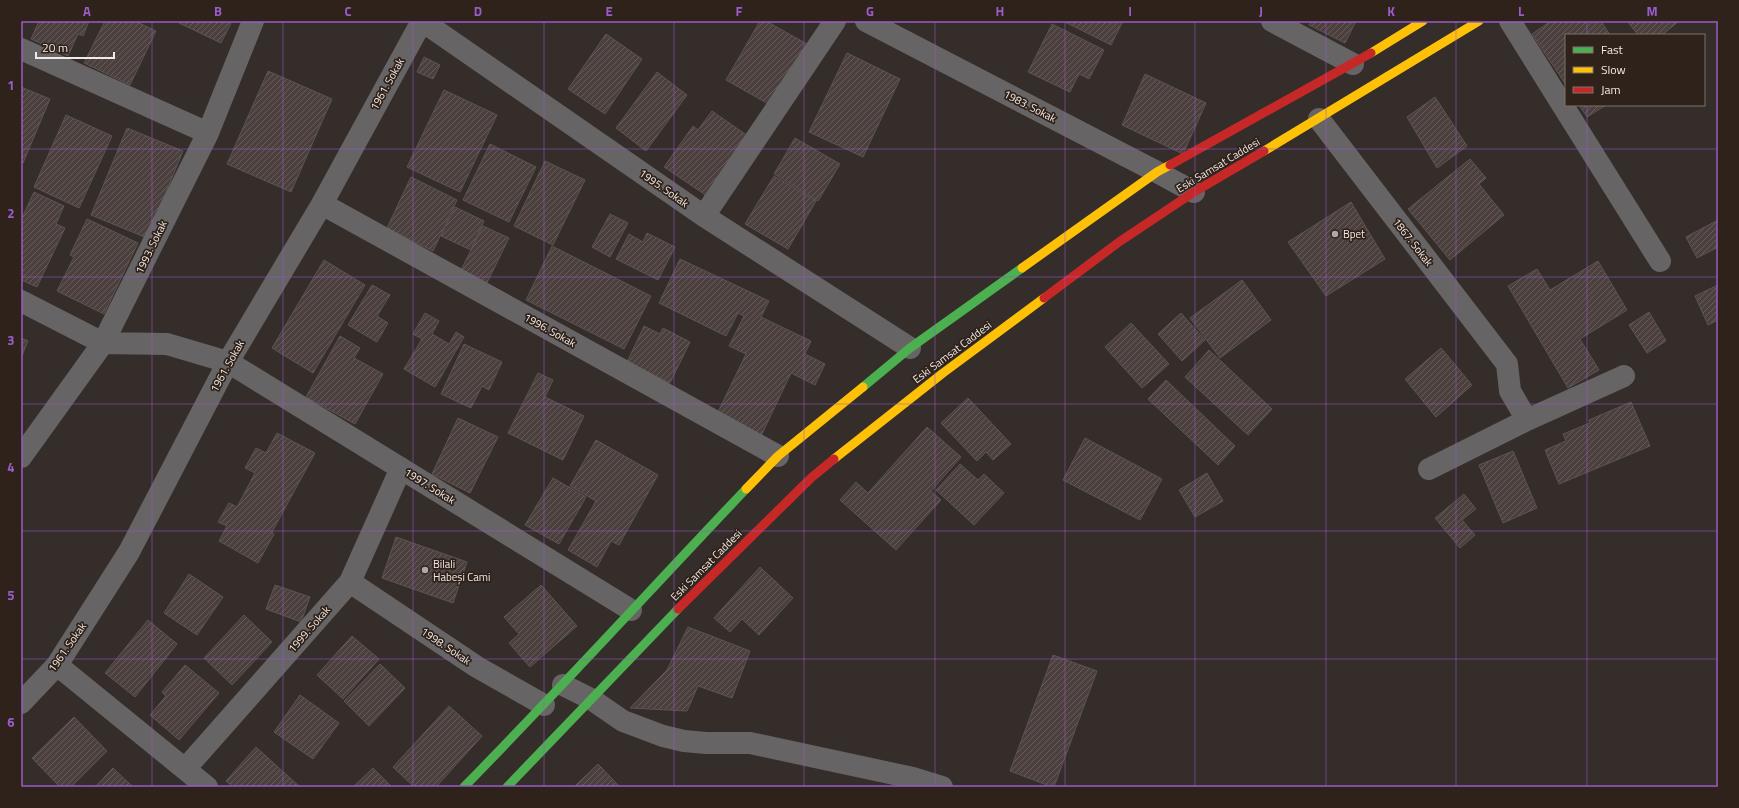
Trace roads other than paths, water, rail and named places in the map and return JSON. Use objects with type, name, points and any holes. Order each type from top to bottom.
[{"type":"street","name":"1993. Sokak","points":[[21,457],[103,343],[208,133],[254,21]]},
{"type":"street","name":"1961. Sokak","points":[[21,703],[57,665],[129,552],[228,362],[322,204],[422,21]]},
{"type":"street","name":"1995. Sokak","points":[[422,21],[704,216],[910,348]]},
{"type":"street","points":[[704,216],[835,21]]},
{"type":"street","name":"1983. Sokak","points":[[866,21],[1194,192]]},
{"type":"street","points":[[1272,21],[1353,64]]},
{"type":"street","name":"Eski Samsat Caddesi","points":[[464,787],[563,685],[631,610],[778,456],[910,348],[1157,172],[1353,64],[1423,21]]},
{"type":"street","name":"Eski Samsat Caddesi","points":[[507,787],[652,635],[812,478],[950,368],[1119,242],[1194,192],[1318,119],[1479,21]]},
{"type":"street","points":[[1510,21],[1660,261]]},
{"type":"street","points":[[21,50],[208,133]]},
{"type":"street","name":"1867. Sokak","points":[[1318,119],[1507,364],[1510,390],[1527,420]]},
{"type":"street","name":"1996. Sokak","points":[[322,204],[778,456]]},
{"type":"street","points":[[21,301],[103,343]]},
{"type":"street","name":"1997. Sokak","points":[[103,343],[167,344],[228,362],[631,610]]},
{"type":"street","points":[[1429,469],[1527,420],[1624,376]]},
{"type":"street","name":"1999. Sokak","points":[[185,769],[350,582],[401,468]]},
{"type":"street","name":"1998. Sokak","points":[[350,582],[477,667],[544,705]]},
{"type":"street","points":[[57,665],[207,787]]},
{"type":"street","points":[[563,685],[591,699],[623,721],[663,736],[684,741],[706,743],[750,743],[911,783],[942,787]]},
{"type":"place","name":"Bpet","points":[[1335,234]]},
{"type":"place","name":"Bilali Habeşi Cami","points":[[425,570]]}]
